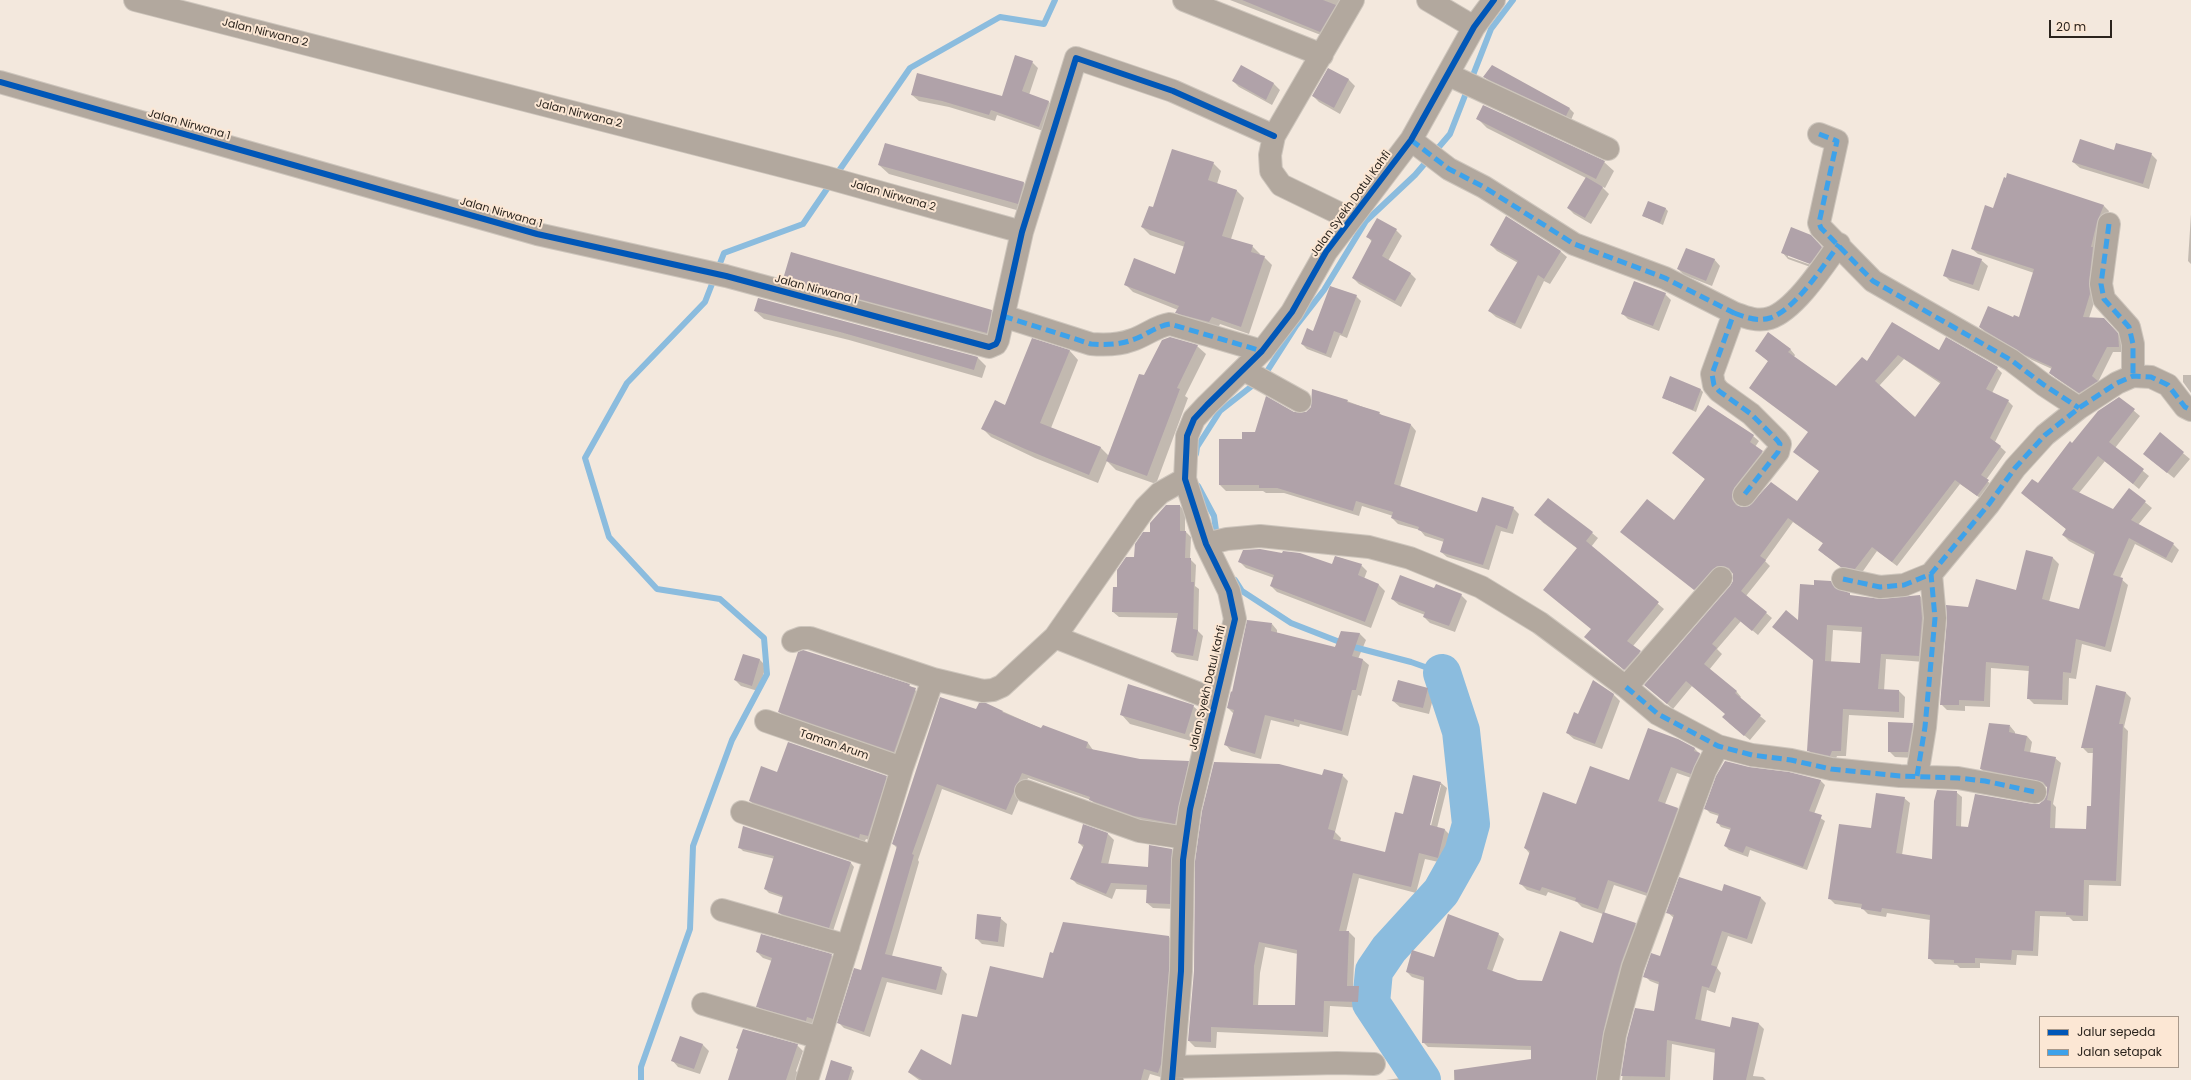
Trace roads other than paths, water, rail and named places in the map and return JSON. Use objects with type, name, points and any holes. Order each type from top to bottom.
[{"type":"street","name":"Jalan Nirwana 2","points":[[135,0],[833,180],[1022,232]]},
{"type":"street","points":[[1184,0],[1322,55]]},
{"type":"street","points":[[1351,219],[1281,185],[1271,171],[1270,155],[1274,136],[1353,0]]},
{"type":"street","points":[[1428,0],[1474,27]]},
{"type":"street","name":"Jalan Syekh Datul Kahfi","points":[[1172,1074],[1180,979],[1183,860],[1190,809],[1235,619],[1233,604],[1215,542],[1185,479],[1187,436],[1194,420],[1207,404],[1256,377],[1262,351],[1292,312],[1326,252],[1351,219],[1425,150],[1474,27],[1494,0]]},
{"type":"street","points":[[1262,351],[1170,324],[1163,325],[1131,341],[1106,345],[1090,344],[1003,316],[1022,232],[1076,58],[1173,91],[1274,136]]},
{"type":"street","points":[[1453,77],[1608,149]]},
{"type":"street","name":"Jalan Nirwana 1","points":[[0,82],[537,234],[717,274],[989,346],[996,344],[998,340],[1003,316]]},
{"type":"street","points":[[1819,134],[1837,141],[1819,223],[1873,281],[2011,360],[2044,385],[2079,408]]},
{"type":"street","points":[[1425,150],[1449,169],[1484,187],[1574,244],[1665,278],[1734,313],[1754,319],[1770,318],[1788,306],[1814,280],[1839,244]]},
{"type":"street","points":[[2110,224],[2101,284],[2104,299],[2129,327],[2133,344],[2133,376]]},
{"type":"street","points":[[1734,313],[1712,374],[1712,380],[1719,391],[1751,414],[1780,444],[1778,452],[1744,495]]},
{"type":"street","points":[[1843,579],[1880,587],[1904,586],[1931,574],[1989,504],[2015,468],[2045,435],[2079,408],[2117,383],[2133,376],[2151,377],[2168,385],[2185,407],[2191,410]]},
{"type":"street","points":[[1256,377],[1300,401]]},
{"type":"street","points":[[793,641],[801,638],[810,638],[932,679],[983,691],[993,690],[1002,686],[1055,637],[1145,508],[1160,493],[1185,479]]},
{"type":"street","points":[[1215,542],[1260,536],[1369,547],[1410,558],[1480,587],[1540,623],[1626,687],[1658,714],[1718,746],[1752,755],[1791,760],[1831,769],[1978,780],[2035,792]]},
{"type":"street","points":[[1917,776],[1925,726],[1936,618],[1931,574]]},
{"type":"street","points":[[1626,687],[1721,578]]},
{"type":"street","points":[[1055,637],[1215,700]]},
{"type":"street","points":[[807,1080],[902,768],[932,679]]},
{"type":"street","name":"Taman Arum","points":[[766,721],[902,768]]},
{"type":"street","points":[[1608,1080],[1615,1035],[1633,966],[1704,771],[1718,746]]},
{"type":"street","points":[[1026,791],[1139,831],[1186,838]]},
{"type":"street","points":[[742,812],[875,857]]},
{"type":"street","points":[[722,910],[848,946]]},
{"type":"street","points":[[703,1004],[820,1038]]},
{"type":"street","points":[[1172,1074],[1337,1063],[1374,1064]]},
{"type":"waterway","points":[[836,175],[910,68],[1000,17],[1044,24],[1055,0]]},
{"type":"waterway","points":[[1264,376],[1296,326],[1324,290],[1366,221],[1415,175],[1450,134],[1491,29],[1513,0]]},
{"type":"waterway","points":[[641,1080],[641,1067],[690,929],[693,846],[732,740],[767,674],[764,638],[720,599],[657,589],[609,537],[585,458],[627,383],[705,302],[724,253],[803,224],[831,183]]},
{"type":"waterway","points":[[1196,454],[1197,447],[1220,411],[1257,382]]},
{"type":"waterway","points":[[1198,486],[1214,516],[1217,537]]},
{"type":"waterway","points":[[1235,580],[1242,591],[1291,623],[1350,646],[1411,662],[1442,673]]},
{"type":"waterway","points":[[1422,1080],[1371,1003],[1374,971],[1389,949],[1441,892],[1463,853],[1471,824],[1461,731],[1442,673]]}]
